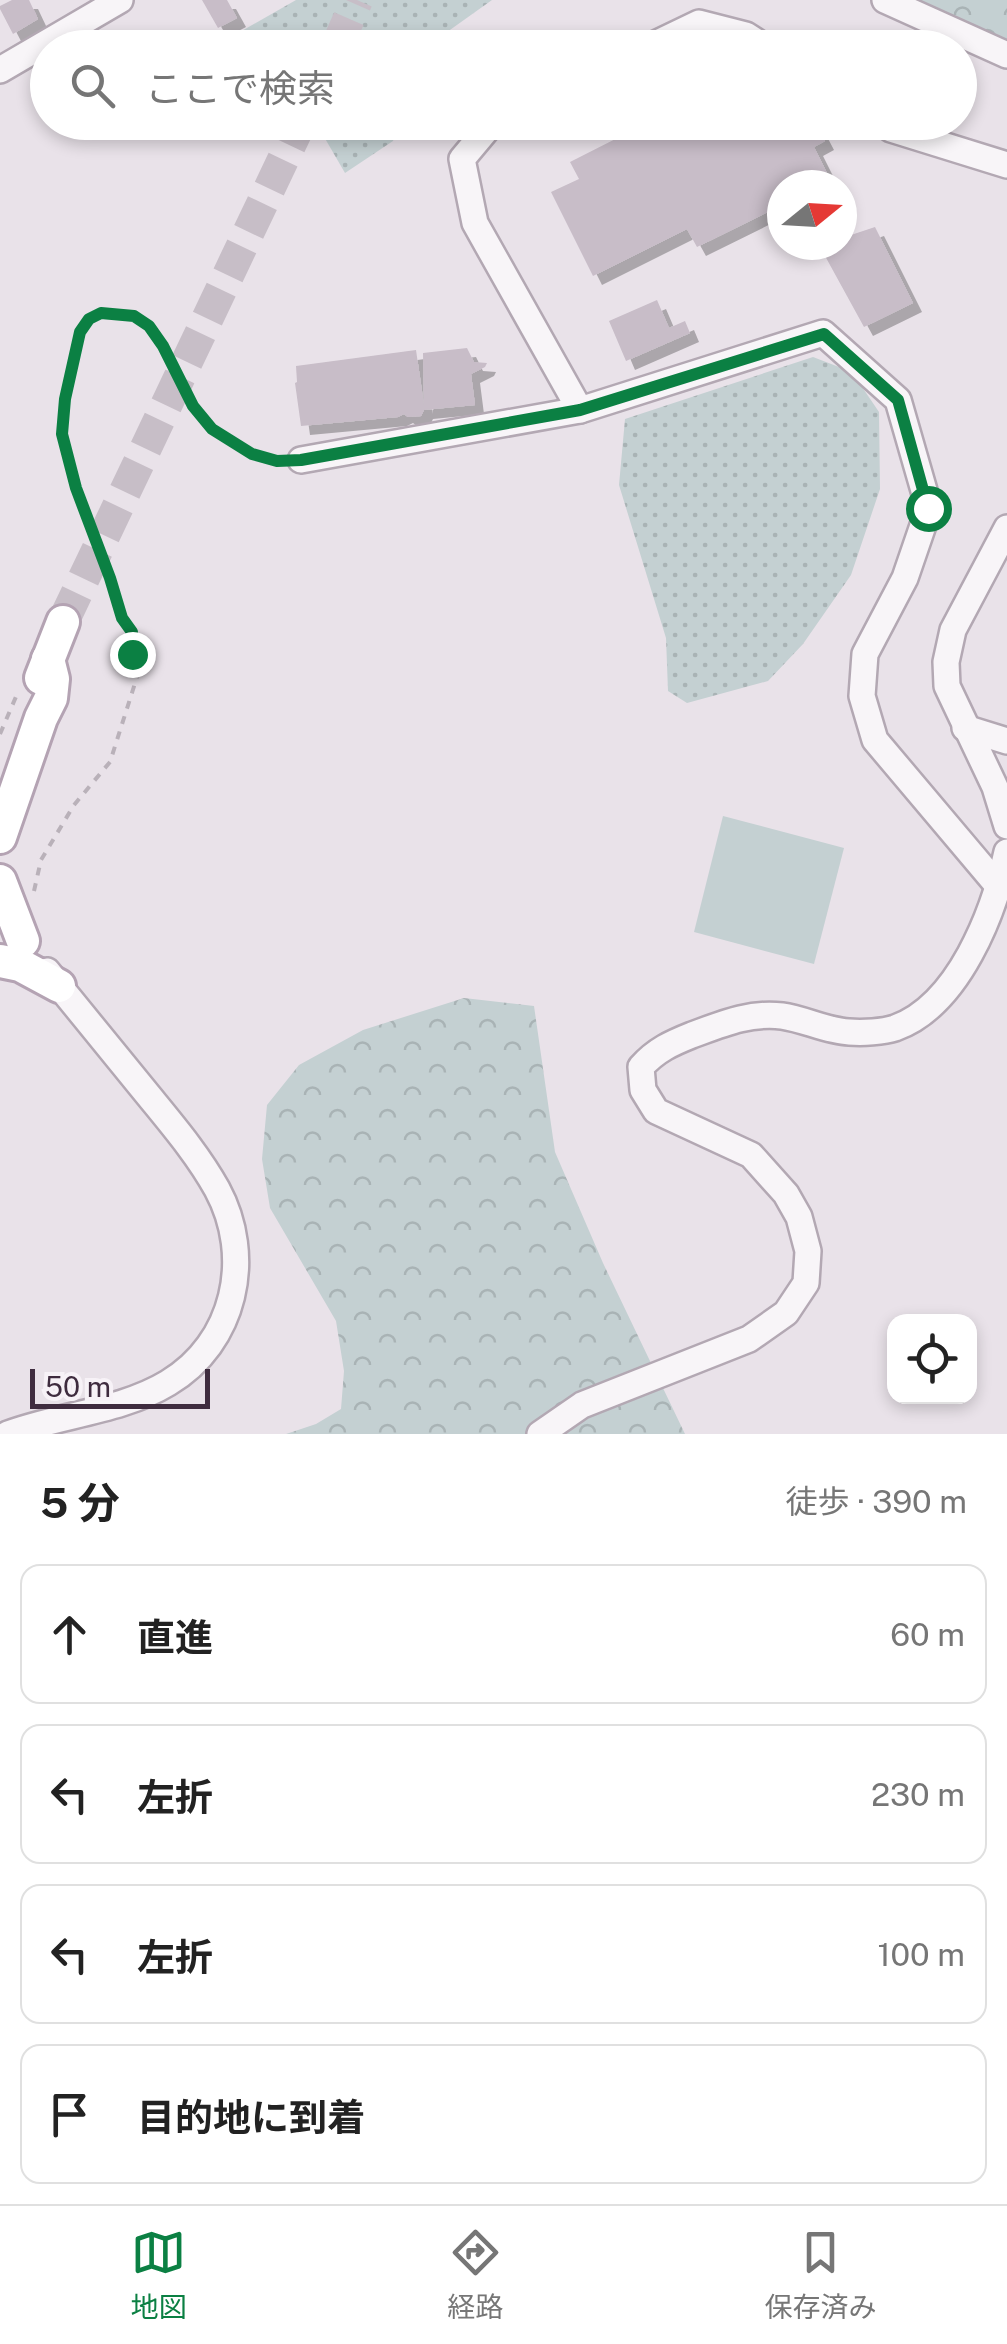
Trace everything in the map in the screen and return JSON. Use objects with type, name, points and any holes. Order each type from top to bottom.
[{"type":"main road","points":[[0,798],[63,622]]},
{"type":"main road","points":[[0,836],[50,698],[53,679],[48,659]]},
{"type":"main road","points":[[0,881],[11,951],[20,965],[59,986]]},
{"type":"street","points":[[69,30],[120,0]]},
{"type":"street","points":[[884,0],[951,30]]},
{"type":"street","points":[[686,30],[699,24],[725,30]]},
{"type":"street","points":[[977,42],[1007,55]]},
{"type":"street","points":[[0,70],[30,52]]},
{"type":"street","points":[[478,140],[462,159],[475,222],[580,410]]},
{"type":"street","points":[[926,140],[1007,165]]},
{"type":"street","points":[[301,460],[580,410],[824,334],[898,400],[928,508],[906,578],[864,654],[862,696],[874,740],[1000,887]]},
{"type":"street","points":[[1007,528],[954,630],[946,662],[947,686],[994,787],[1007,826]]},
{"type":"street","points":[[965,728],[1007,741]]},
{"type":"street","points":[[540,1434],[582,1405],[749,1340],[786,1314],[806,1283],[808,1251],[799,1217],[786,1194],[752,1156],[656,1112],[643,1090],[641,1067],[670,1044],[724,1022],[751,1016],[782,1016],[847,1032],[893,1029],[910,1020],[943,995],[982,934],[1000,887],[1007,852]]},
{"type":"street","points":[[0,913],[11,951]]},
{"type":"street","points":[[8,1434],[136,1399],[191,1368],[218,1336],[231,1306],[238,1266],[232,1228],[209,1177],[59,986]]},
{"type":"path","points":[[41,860],[74,805],[110,762],[136,677],[132,632],[122,618],[76,488],[62,434],[65,399],[80,332],[89,319],[101,313],[134,316],[149,326],[163,346],[193,406],[212,429],[252,454],[277,461],[301,460]]},
{"type":"green space","points":[[296,0],[492,0],[450,30],[244,30]]},
{"type":"green space","points":[[899,0],[1007,0],[1007,50],[977,36],[977,30],[964,30]]},
{"type":"green space","points":[[326,140],[393,140],[393,141],[345,173]]},
{"type":"green space","points":[[813,357],[839,367],[860,384],[879,412],[880,489],[851,575],[803,644],[768,681],[687,703],[668,691],[666,638],[619,485],[625,419]]},
{"type":"green space","points":[[723,816],[844,848],[814,964],[694,932]]},
{"type":"green space","points":[[464,998],[534,1006],[555,1152],[685,1434],[286,1434],[316,1424],[341,1409],[344,1371],[336,1321],[270,1208],[262,1159],[267,1105],[299,1065],[363,1030]]},
{"type":"building","points":[[12,0],[29,0],[38,19],[13,34],[0,9]]},
{"type":"building","points":[[202,0],[227,0],[237,18],[218,28]]},
{"type":"building","points":[[613,140],[825,141],[814,147],[826,170],[767,170],[767,212],[697,247],[687,229],[593,276],[551,192],[579,179],[570,162]]},
{"type":"building","points":[[875,227],[913,303],[864,327],[827,260],[857,260],[857,233]]},
{"type":"building","points":[[657,300],[669,328],[685,321],[690,333],[626,361],[609,321]]},
{"type":"building","points":[[467,348],[474,362],[487,363],[471,374],[475,405],[424,410],[421,416],[404,414],[301,426],[296,366],[416,350],[424,405],[423,353]]},
{"type":"tunnel","points":[[344,30],[357,0]]},
{"type":"tunnel","points":[[63,622],[292,140]]},
{"type":"route","points":[[132,654],[132,632],[122,618],[76,488],[62,434],[62,415],[80,332],[89,319],[101,313],[134,316],[149,326],[193,406],[212,429],[252,454],[277,461],[580,410],[824,334],[898,400],[928,508]]}]
